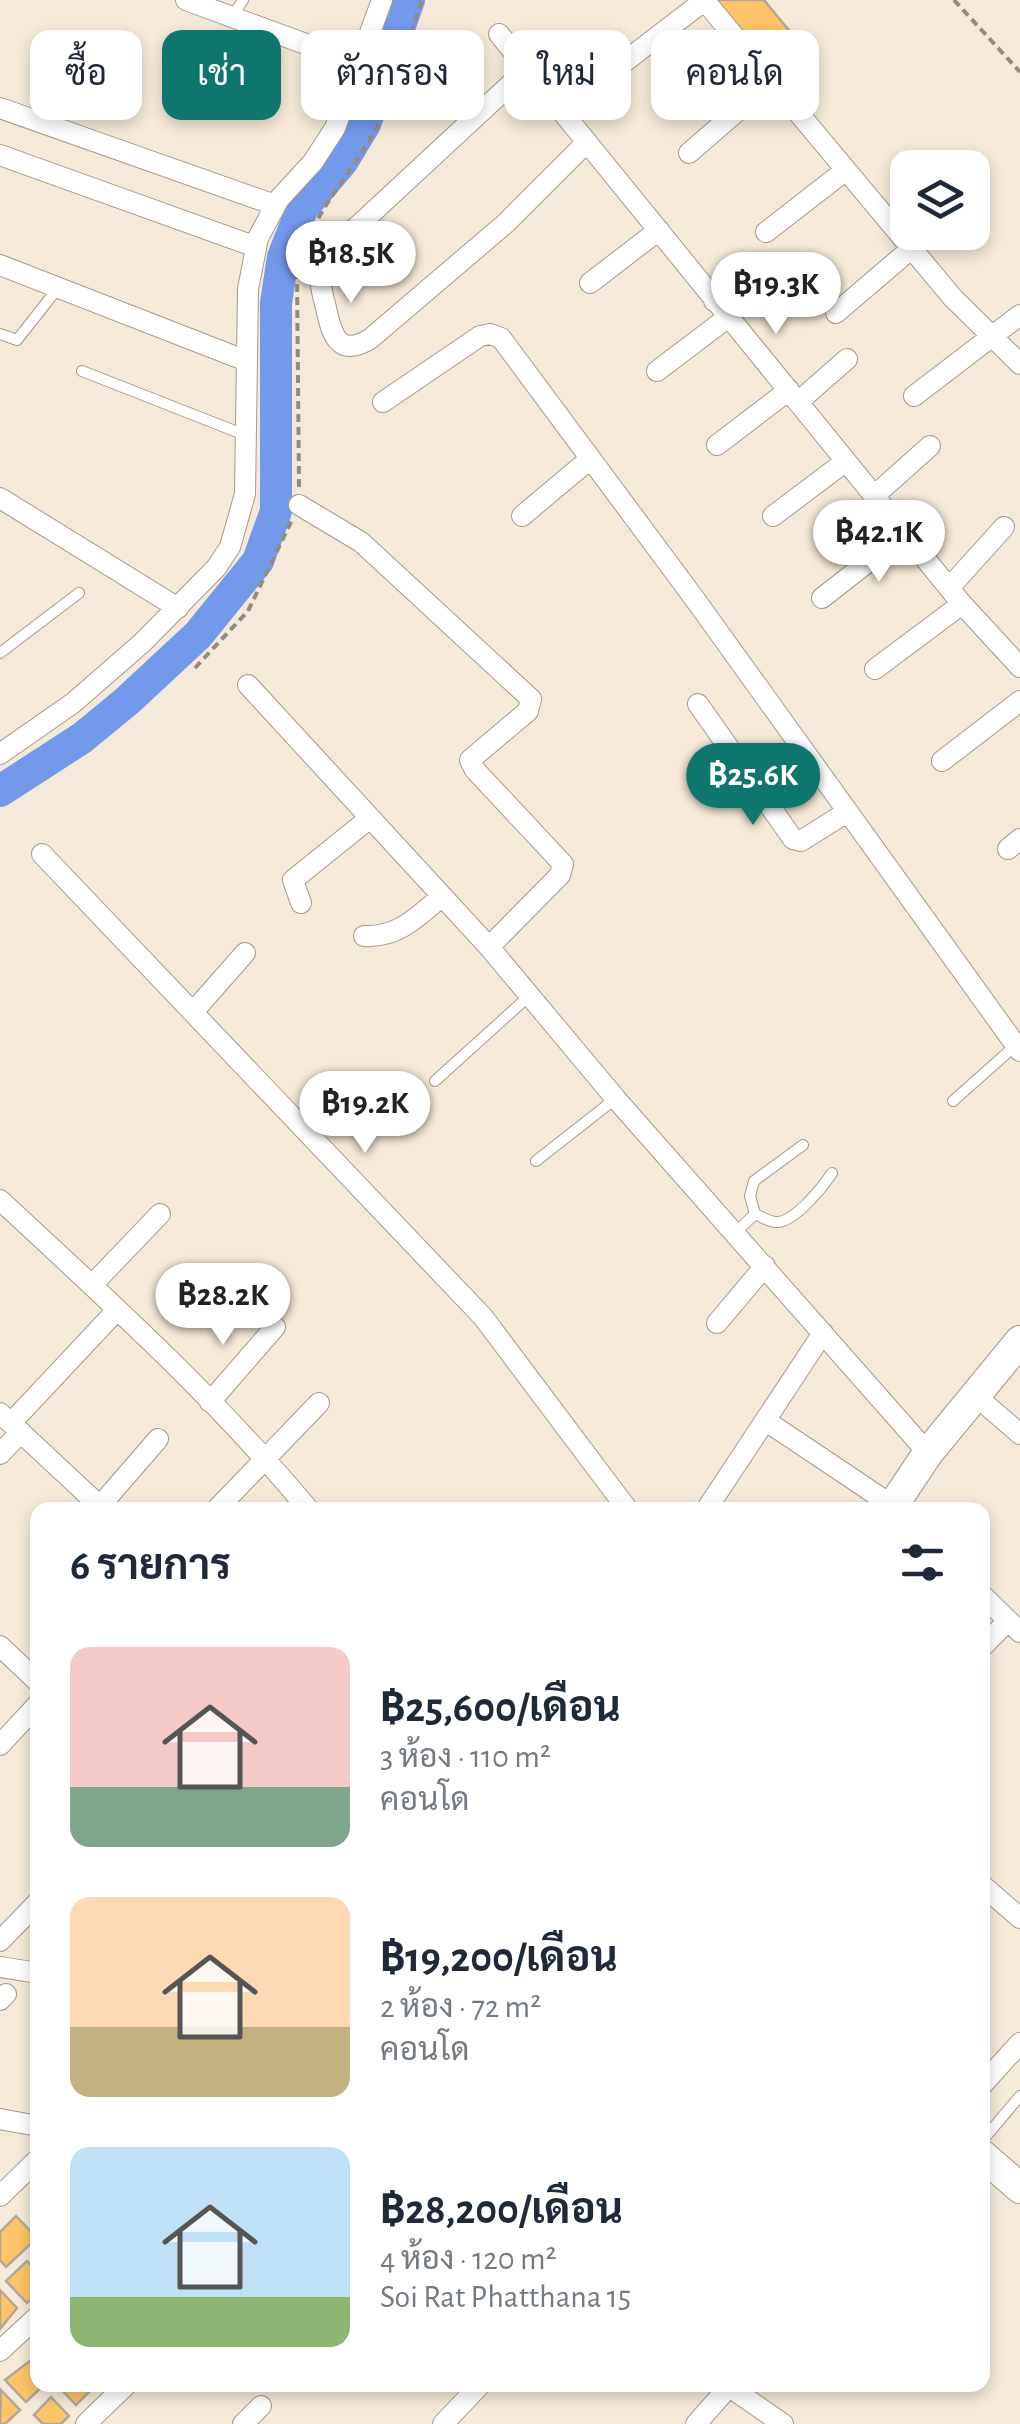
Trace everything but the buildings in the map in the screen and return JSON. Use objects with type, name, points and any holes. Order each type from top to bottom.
[{"type":"street","points":[[186,0],[238,8],[301,37]]},
{"type":"street","points":[[372,30],[382,0]]},
{"type":"street","points":[[631,57],[704,0],[729,30]]},
{"type":"street","points":[[499,34],[504,40]]},
{"type":"street","points":[[504,90],[334,248],[322,265],[320,281],[332,336],[344,346],[358,346],[370,339],[506,223],[587,142]]},
{"type":"street","points":[[0,108],[275,205]]},
{"type":"street","points":[[0,754],[73,703],[178,608],[230,547],[245,494],[244,360],[248,289],[256,246],[275,205],[313,162],[338,120]]},
{"type":"street","points":[[569,120],[955,596],[1020,668]]},
{"type":"street","points":[[689,153],[727,120]]},
{"type":"street","points":[[804,120],[890,223]]},
{"type":"street","points":[[0,155],[256,246]]},
{"type":"street","points":[[766,232],[846,170]]},
{"type":"street","points":[[590,283],[659,230]]},
{"type":"street","points":[[836,313],[911,250]]},
{"type":"street","points":[[913,250],[952,298],[1020,364]]},
{"type":"street","points":[[0,265],[244,360]]},
{"type":"street","points":[[657,372],[721,310],[750,271]]},
{"type":"street","points":[[914,396],[1020,315]]},
{"type":"street","points":[[383,402],[480,336],[500,338],[1018,1048]]},
{"type":"street","points":[[717,445],[847,359]]},
{"type":"street","points":[[874,496],[930,446]]},
{"type":"street","points":[[522,516],[590,459]]},
{"type":"street","points":[[773,516],[846,461]]},
{"type":"street","points":[[0,498],[178,608]]},
{"type":"street","points":[[299,505],[361,542],[531,699],[528,711],[470,760],[563,864],[560,875],[489,947]]},
{"type":"street","points":[[875,669],[955,596],[1004,527]]},
{"type":"street","points":[[822,598],[904,533]]},
{"type":"street","points":[[248,684],[489,947],[616,1099],[928,1453]]},
{"type":"street","points":[[942,761],[1020,701]]},
{"type":"street","points":[[698,704],[793,838],[801,841],[810,837],[847,812]]},
{"type":"street","points":[[301,903],[293,880],[370,818]]},
{"type":"street","points":[[42,854],[483,1317],[622,1502]]},
{"type":"street","points":[[364,936],[396,932],[442,896]]},
{"type":"street","points":[[192,1012],[245,953]]},
{"type":"street","points":[[0,1200],[92,1284],[264,1457],[302,1502]]},
{"type":"street","points":[[92,1284],[160,1214]]},
{"type":"street","points":[[717,1322],[765,1266]]},
{"type":"street","points":[[0,1454],[11,1423],[117,1310]]},
{"type":"street","points":[[210,1402],[275,1327]]},
{"type":"street","points":[[711,1502],[823,1333]]},
{"type":"street","points":[[898,1502],[928,1453],[1020,1341]]},
{"type":"street","points":[[976,1397],[1020,1434]]},
{"type":"street","points":[[223,1502],[319,1403]]},
{"type":"street","points":[[766,1421],[885,1502]]},
{"type":"street","points":[[11,1423],[96,1502]]},
{"type":"street","points":[[107,1502],[158,1439]]},
{"type":"street","points":[[990,1603],[1014,1627],[990,1643]]},
{"type":"street","points":[[0,1646],[30,1674]]},
{"type":"street","points":[[0,1745],[30,1713]]},
{"type":"street","points":[[990,1892],[1020,1918]]},
{"type":"street","points":[[0,1941],[30,1910]]},
{"type":"street","points":[[0,1967],[30,1972]]},
{"type":"street","points":[[990,2076],[1020,2043]]},
{"type":"street","points":[[0,2119],[30,2125]]},
{"type":"street","points":[[990,2161],[1020,2188]]},
{"type":"street","points":[[0,2196],[30,2167]]},
{"type":"street","points":[[0,2351],[30,2323]]},
{"type":"street","points":[[86,2424],[119,2392]]},
{"type":"street","points":[[443,2424],[473,2392]]},
{"type":"street","points":[[696,2424],[724,2392]]},
{"type":"street","points":[[737,2392],[783,2424]]},
{"type":"street","points":[[243,2424],[261,2406]]},
{"type":"lane","points":[[0,334],[17,340],[58,288]]},
{"type":"lane","points":[[82,371],[245,435]]},
{"type":"lane","points":[[0,653],[80,593]]},
{"type":"lane","points":[[434,1082],[530,996]]},
{"type":"lane","points":[[953,1101],[1018,1048]]},
{"type":"lane","points":[[536,1162],[616,1099]]},
{"type":"lane","points":[[755,1214],[750,1196],[754,1180],[803,1144]]},
{"type":"lane","points":[[755,1214],[777,1222],[788,1220],[823,1188],[832,1173]]},
{"type":"lane","points":[[736,1232],[755,1214]]},
{"type":"lane","points":[[990,2132],[1020,2096]]},
{"type":"path","points":[[412,30],[422,0]]},
{"type":"path","points":[[954,0],[1020,72]]},
{"type":"waterway","points":[[0,791],[82,738],[127,701],[198,635],[258,561],[276,511],[276,303],[283,257],[302,209],[342,162],[365,124],[409,0]]}]
